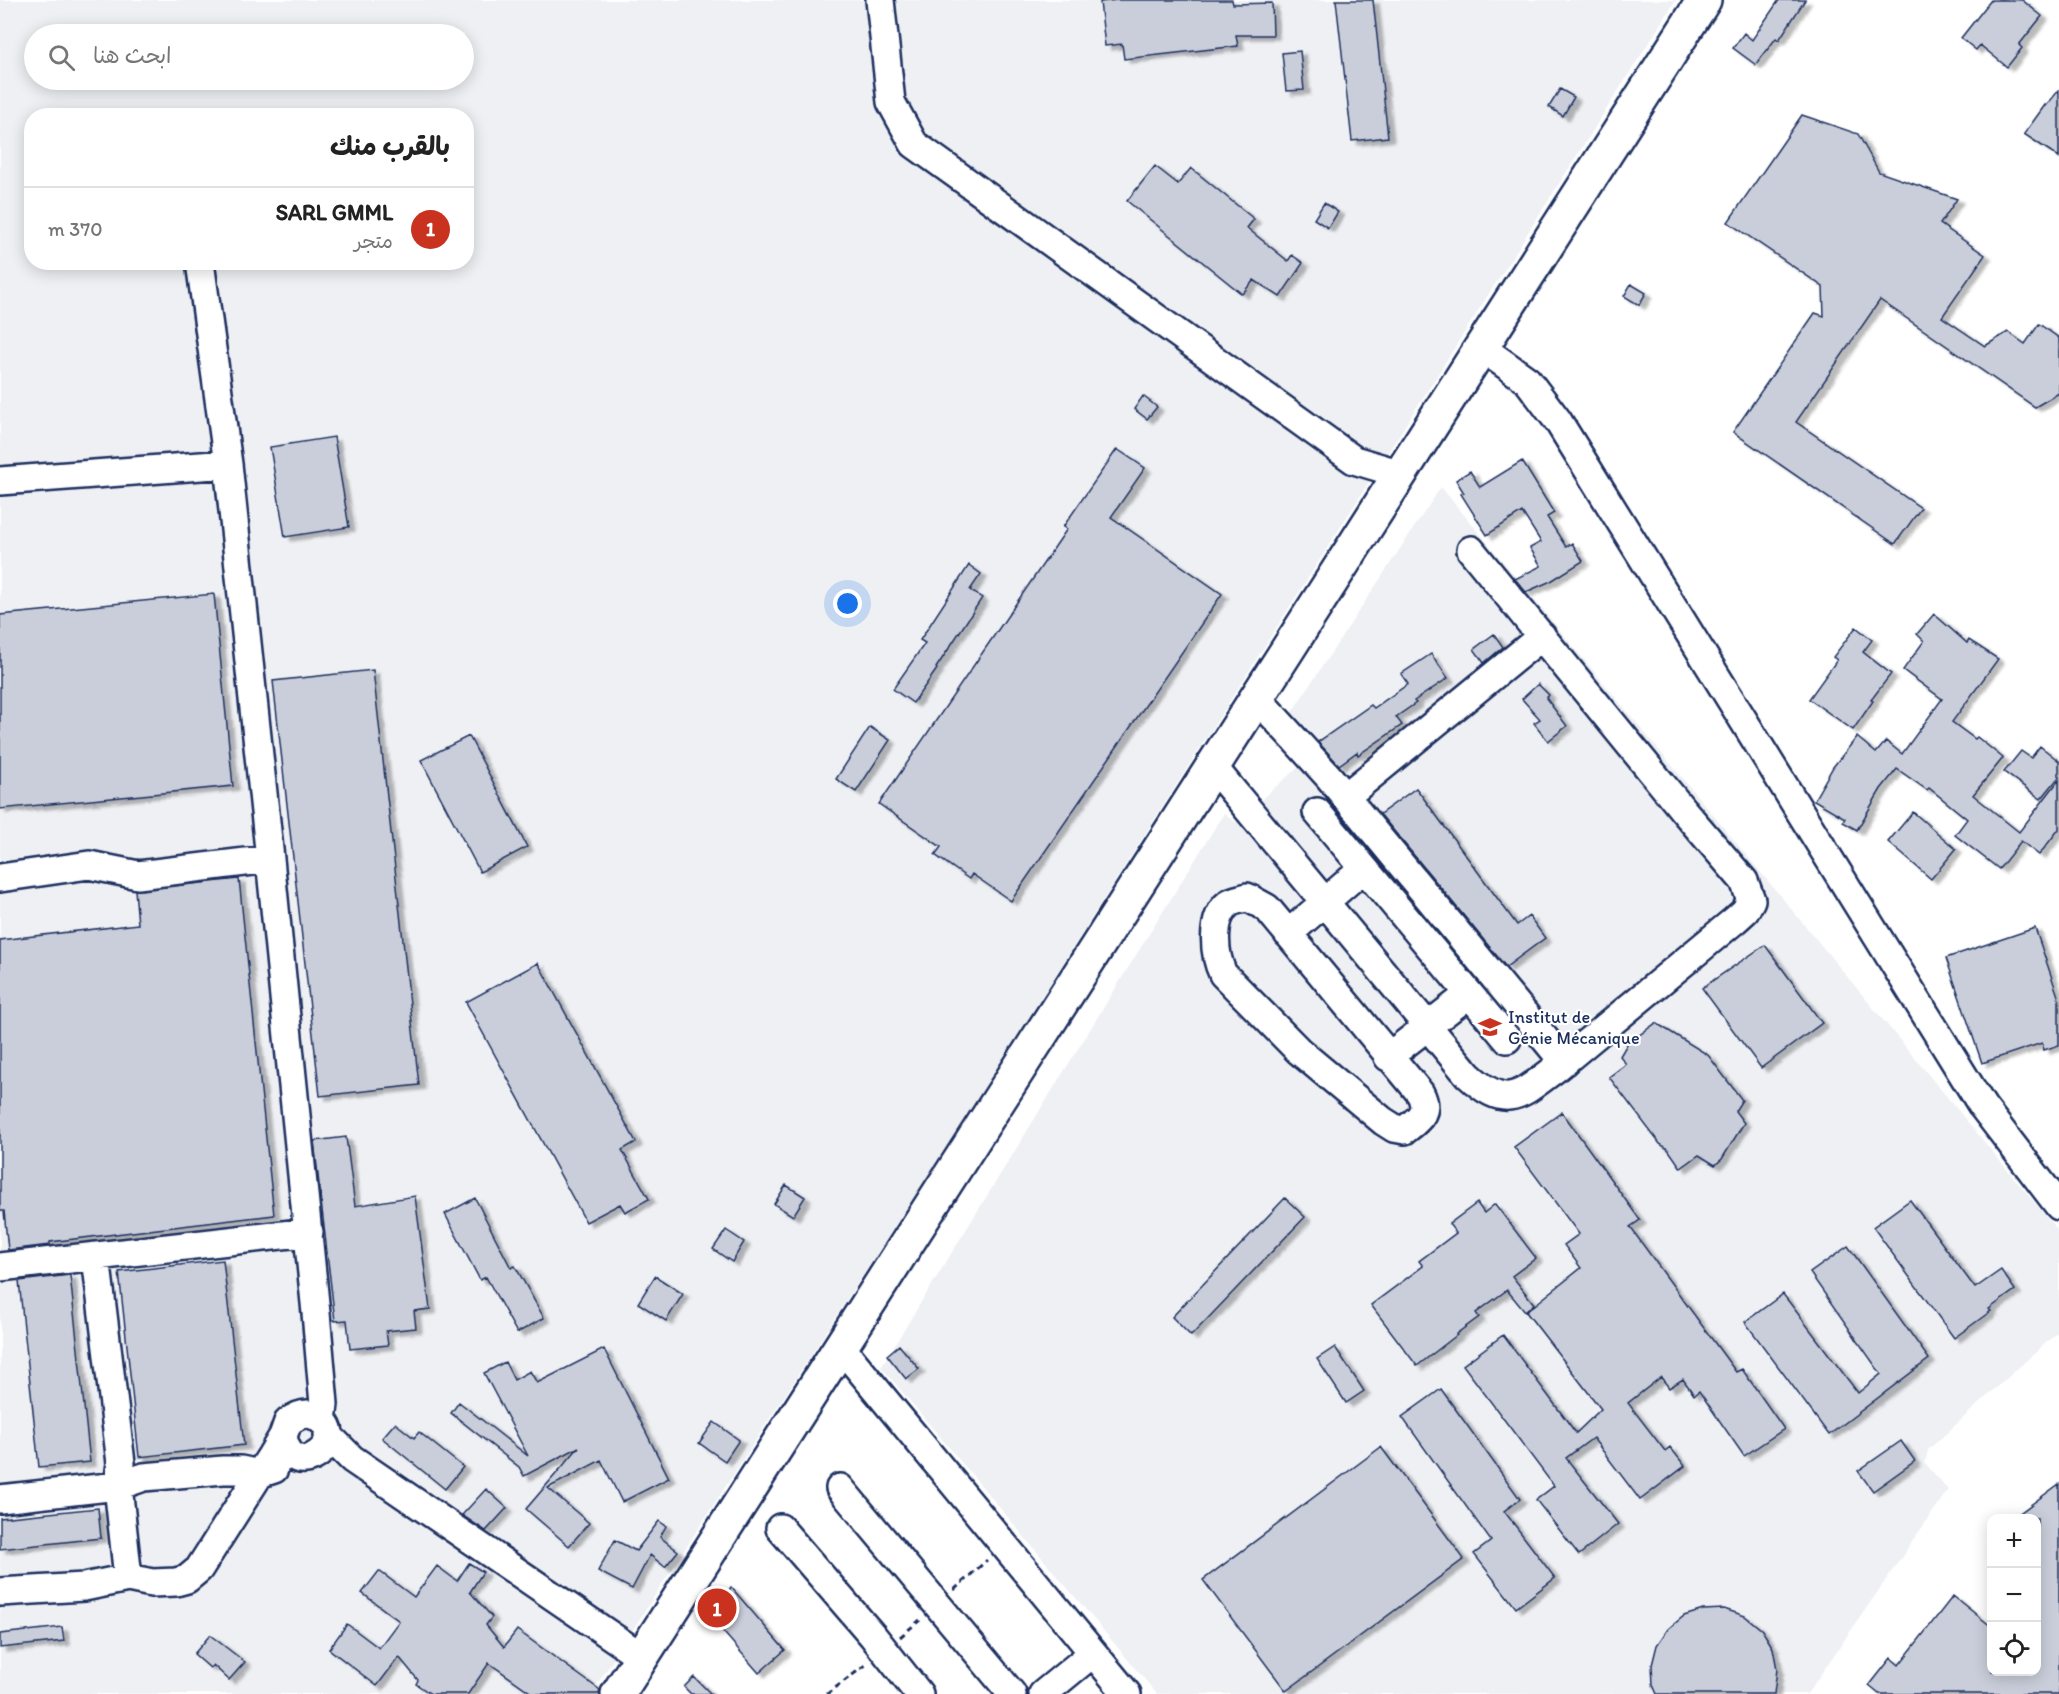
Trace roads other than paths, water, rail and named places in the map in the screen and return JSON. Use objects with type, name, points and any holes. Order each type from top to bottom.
[{"type":"main road","points":[[618,1694],[1704,0]]},
{"type":"street","points":[[879,0],[891,102],[914,144],[1354,460],[1401,474]]},
{"type":"street","points":[[201,270],[228,464],[309,1232],[324,1404],[318,1442]]},
{"type":"street","points":[[1482,348],[1527,380],[1558,421],[1983,1107],[2059,1206]]},
{"type":"street","points":[[0,481],[228,464]]},
{"type":"street","points":[[1213,767],[1468,1075],[1483,1089],[1503,1097],[1514,1096],[1526,1091],[1735,920],[1745,911],[1751,900],[1744,881],[1683,810],[1471,550]]},
{"type":"street","points":[[1345,797],[1542,636]]},
{"type":"street","points":[[1257,698],[1345,797],[1564,1062]]},
{"type":"street","points":[[1317,812],[1507,1040]]},
{"type":"street","points":[[0,879],[89,865],[138,875],[270,860]]},
{"type":"street","points":[[1288,934],[1364,868]]},
{"type":"street","points":[[1247,897],[1267,908],[1388,1057],[1425,1102],[1424,1110],[1418,1120],[1405,1130],[1394,1128],[1383,1121],[1299,1051],[1223,974],[1216,960],[1215,936],[1222,912],[1231,902],[1247,897]]},
{"type":"street","points":[[1388,1057],[1469,994]]},
{"type":"street","points":[[0,1267],[309,1232]]},
{"type":"street","points":[[96,1257],[121,1463],[118,1486],[128,1578]]},
{"type":"street","points":[[0,1592],[84,1587],[128,1578],[152,1583],[176,1582],[187,1579],[199,1569],[289,1427],[308,1389],[316,1313]]},
{"type":"street","points":[[841,1347],[1127,1694]]},
{"type":"street","points":[[289,1427],[309,1414],[318,1442]]},
{"type":"street","points":[[289,1427],[288,1451],[318,1442],[352,1459],[642,1657]]},
{"type":"street","points":[[0,1499],[118,1486],[144,1477],[241,1470],[259,1474],[318,1442]]},
{"type":"street","points":[[840,1488],[1011,1694]]},
{"type":"street","points":[[780,1528],[885,1650],[919,1694]]},
{"type":"street","points":[[1043,1694],[1093,1653]]},
{"type":"place","name":"Institut de Génie Mécanique","points":[[1490,1027]]},
{"type":"place","name":"SARL GMML","points":[[717,1608]]}]
